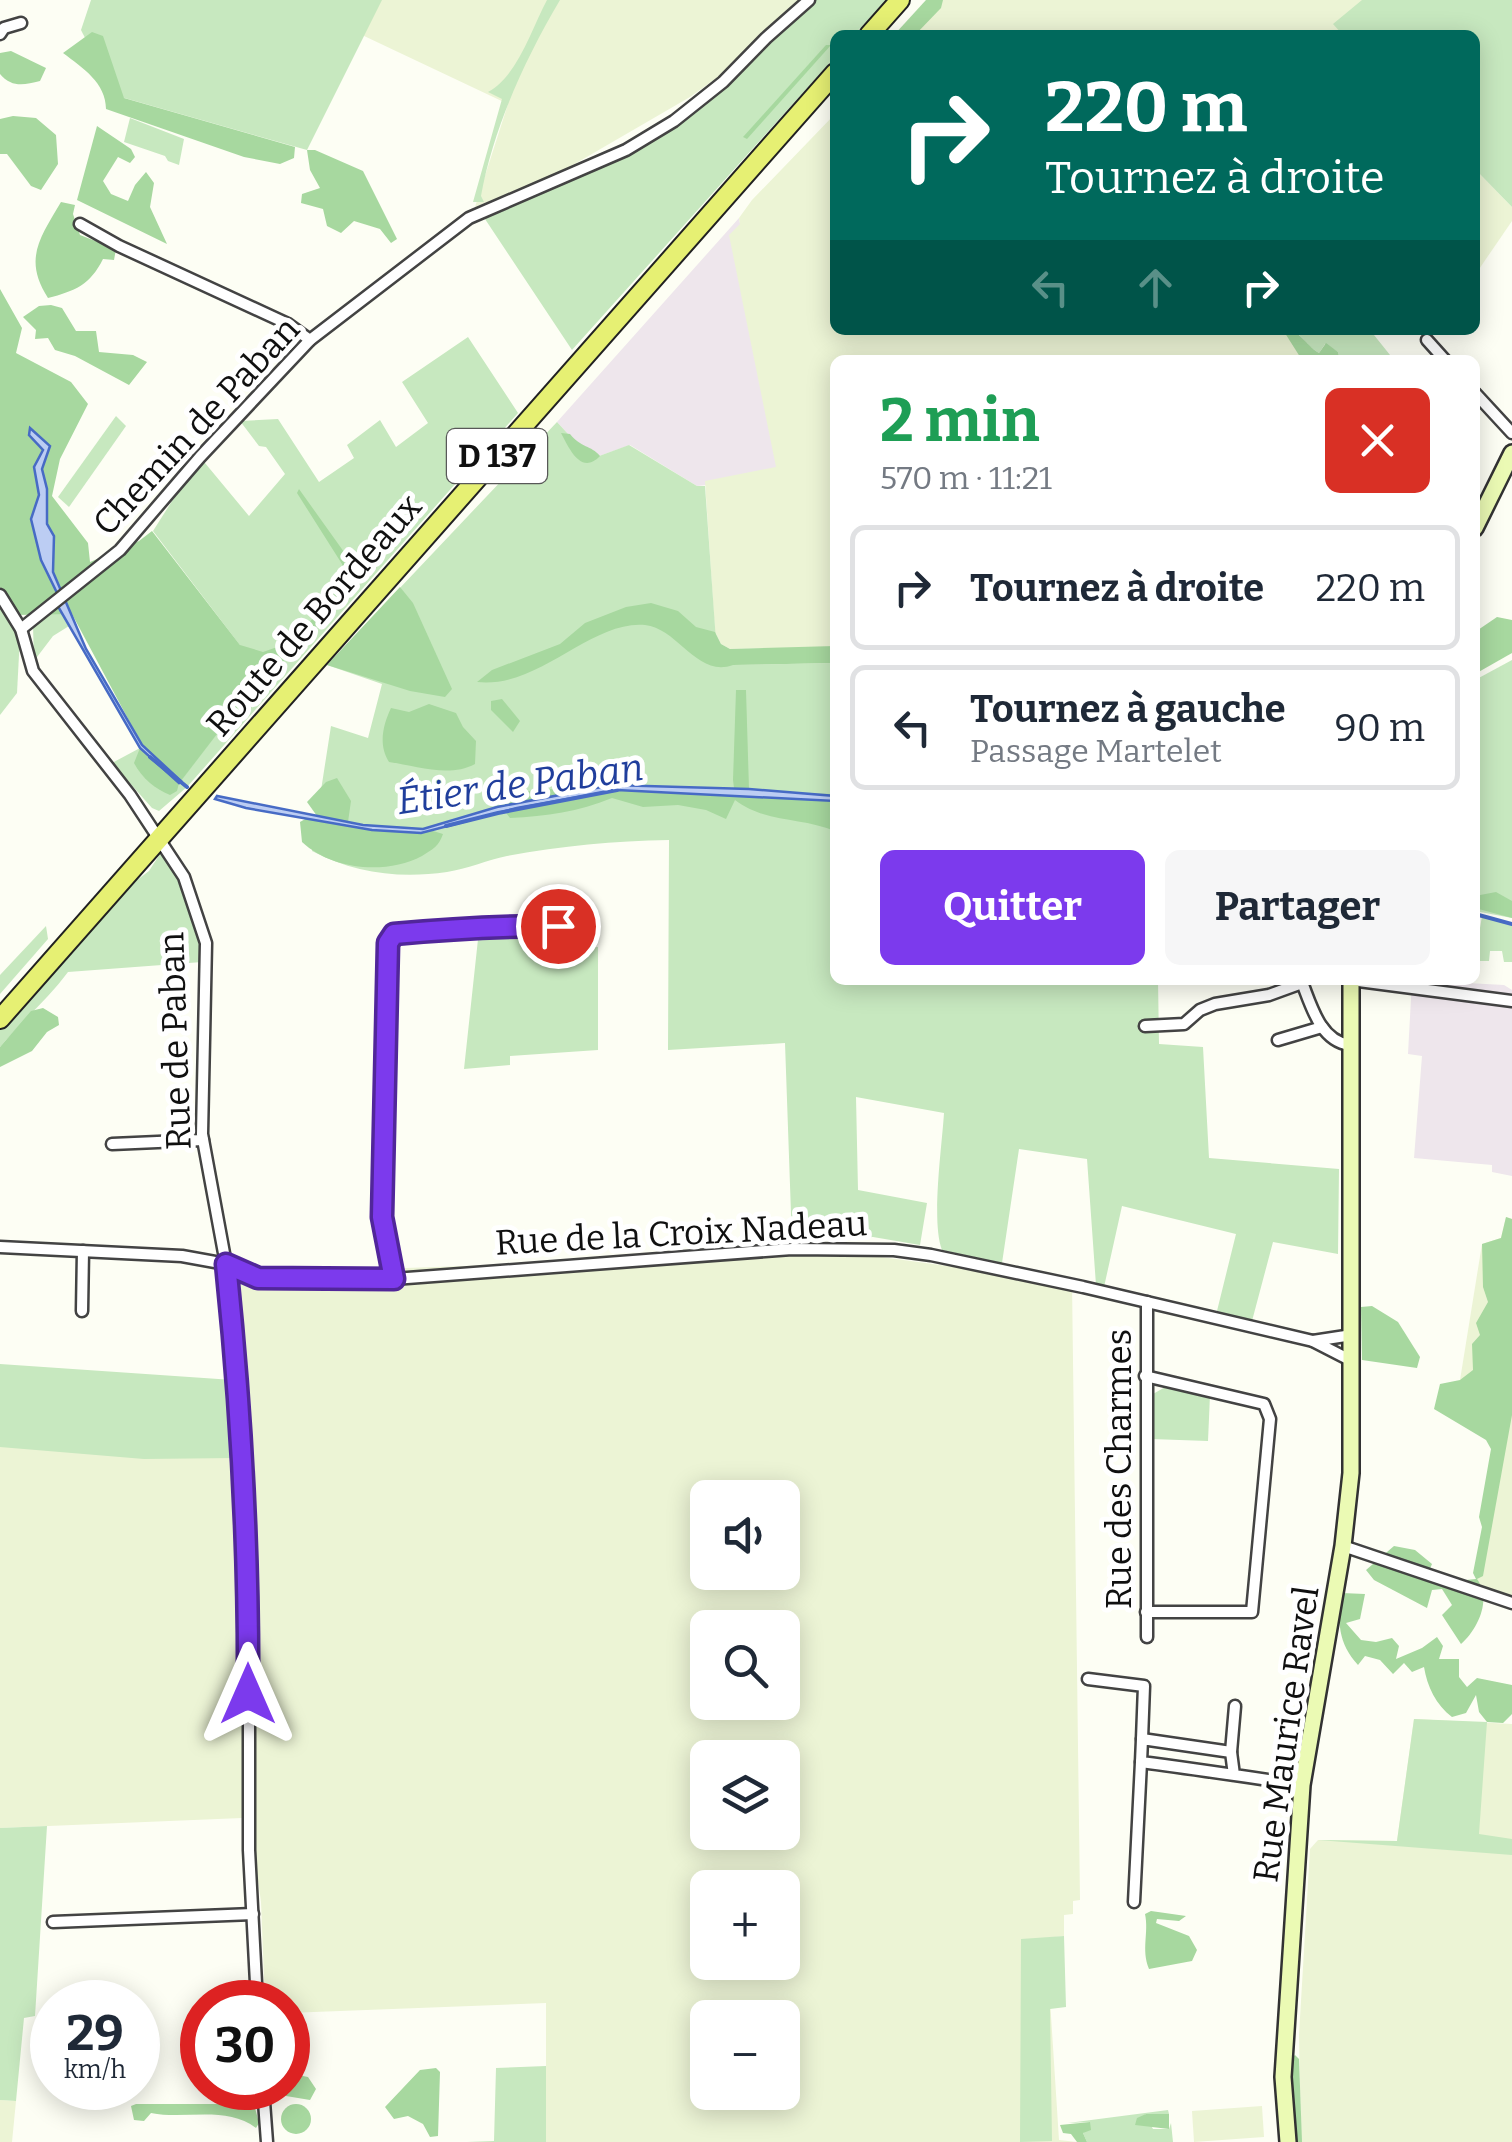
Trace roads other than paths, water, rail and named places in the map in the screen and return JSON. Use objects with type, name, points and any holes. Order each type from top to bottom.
[{"type":"main road","points":[[873,30],[900,0]]},
{"type":"main road","name":"Route de Bordeaux","points":[[0,1019],[830,80]]},
{"type":"street","name":"Chemin de Paban","points":[[21,629],[120,550],[200,457],[310,340],[468,218],[626,150],[674,121],[723,82],[809,0]]},
{"type":"street","points":[[0,34],[4,28],[21,23]]},
{"type":"street","points":[[80,224],[288,324],[310,340]]},
{"type":"street","points":[[1427,340],[1441,355]]},
{"type":"street","points":[[1480,399],[1512,434]]},
{"type":"street","points":[[1480,519],[1510,462]]},
{"type":"street","name":"Rue de Paban","points":[[0,595],[21,629],[33,671],[130,794],[184,877],[206,943],[203,1140],[226,1264],[238,1397],[249,1623],[248,1766],[256,1980]]},
{"type":"street","points":[[394,1279],[382,1217],[388,943],[394,934],[476,926],[558,926],[583,931]]},
{"type":"street","points":[[1145,1026],[1184,1024],[1200,1010],[1216,1004],[1269,995],[1292,985]]},
{"type":"street","points":[[1303,985],[1322,1027],[1342,1044],[1349,1045]]},
{"type":"street","name":"Rue Maurice Ravel","points":[[1288,2142],[1283,2078],[1302,1784],[1352,1473],[1351,985]]},
{"type":"street","points":[[1389,985],[1512,1001]]},
{"type":"street","points":[[1278,1040],[1322,1027]]},
{"type":"street","points":[[112,1144],[203,1140]]},
{"type":"street","name":"Rue de la Croix Nadeau","points":[[0,1247],[182,1256],[226,1264],[258,1278],[394,1279],[792,1248],[855,1247],[931,1254],[1313,1342]]},
{"type":"street","points":[[82,1311],[83,1251]]},
{"type":"street","name":"Rue des Charmes","points":[[1146,1637],[1147,1302]]},
{"type":"street","points":[[1313,1342],[1352,1334]]},
{"type":"street","points":[[1313,1342],[1353,1362]]},
{"type":"street","points":[[1145,1376],[1264,1404],[1270,1419],[1252,1612],[1146,1612]]},
{"type":"street","points":[[1343,1546],[1512,1603]]},
{"type":"street","points":[[1088,1680],[1144,1686],[1134,1902]]},
{"type":"street","points":[[1234,1775],[1231,1752],[1235,1706]]},
{"type":"street","points":[[1142,1739],[1231,1752]]},
{"type":"street","points":[[1141,1762],[1302,1784]]},
{"type":"street","points":[[53,1922],[253,1914]]},
{"type":"street","points":[[265,2110],[267,2142]]},
{"type":"water","points":[[30,428],[50,446],[42,469],[47,489],[47,524],[54,536],[53,572],[86,649],[142,745],[179,783],[140,748],[56,603],[60,599],[41,560],[31,519],[39,495],[34,467],[43,450],[29,435]]},
{"type":"water","points":[[612,785],[830,796],[830,801],[617,790],[517,808],[421,833],[372,830],[215,799],[217,796],[363,825],[423,829],[497,807]]},
{"type":"waterway","name":"Étier de Paban","points":[[150,757],[187,787]]},
{"type":"waterway","name":"Étier de Paban","points":[[446,826],[617,790]]},
{"type":"waterway","name":"Étier de Paban","points":[[1480,915],[1512,924]]}]
